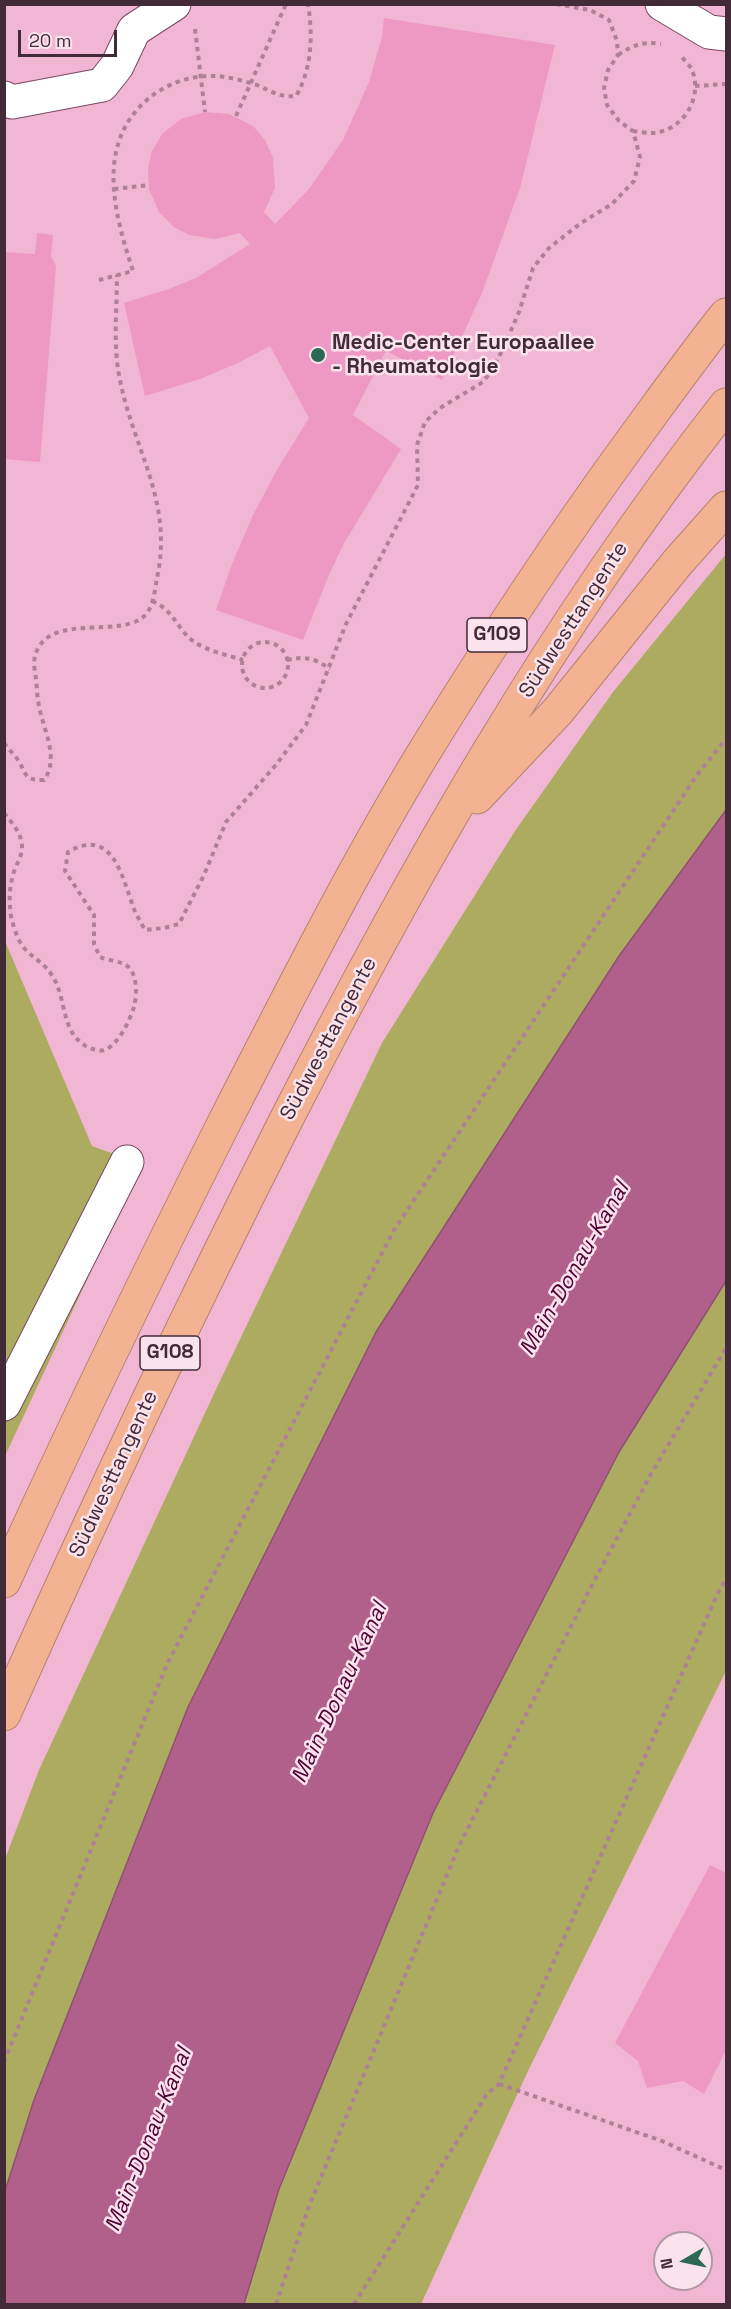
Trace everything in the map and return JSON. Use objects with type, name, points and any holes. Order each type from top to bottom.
[{"type":"highway","name":"G109","points":[[299,975],[418,763],[497,635],[608,474],[726,315]]},
{"type":"highway","name":"Südwesttangente","points":[[4,1714],[202,1285],[349,997],[433,845],[563,634],[635,529],[726,405]]},
{"type":"highway","points":[[433,845],[558,711],[677,563],[726,508]]},
{"type":"highway","name":"G108","points":[[4,1581],[154,1262],[299,975]]},
{"type":"lane","points":[[662,4],[709,32],[726,34]]},
{"type":"lane","points":[[8,100],[102,85],[117,66],[133,17],[184,15]]},
{"type":"lane","points":[[4,1404],[127,1162]]},
{"type":"path","points":[[236,116],[286,4]]},
{"type":"path","points":[[99,280],[133,271],[120,231],[113,167],[126,124],[135,112],[164,88],[201,77],[227,77],[284,97],[296,96],[308,68],[310,20],[308,4]]},
{"type":"path","points":[[556,4],[591,10],[609,20],[617,41],[618,55]]},
{"type":"path","points":[[184,15],[201,77],[204,112]]},
{"type":"path","points":[[667,45],[649,42],[633,45],[618,55],[608,70],[604,88],[607,105],[619,121],[633,131],[651,133],[669,129],[684,118],[692,104],[695,86],[691,69],[681,55]]},
{"type":"path","points":[[695,86],[726,84]]},
{"type":"path","points":[[4,813],[16,827],[22,842],[21,859],[13,872],[9,895],[16,936],[26,951],[53,975],[62,999],[68,1026],[81,1044],[104,1051],[121,1035],[134,1007],[136,991],[134,974],[126,964],[100,957],[94,944],[94,915],[66,871],[68,852],[80,845],[96,845],[108,851],[118,864],[136,913],[145,930],[179,924],[204,875],[226,822],[275,766],[306,725],[351,615],[417,485],[417,445],[425,422],[440,408],[483,382],[494,367],[510,332],[533,268],[549,248],[581,223],[612,204],[634,181],[640,157],[633,131]]},
{"type":"path","points":[[114,189],[149,184]]},
{"type":"path","points":[[4,743],[19,762],[25,775],[33,780],[44,780],[50,773],[51,759],[39,706],[35,656],[44,641],[73,628],[131,624],[146,614],[152,601],[163,548],[162,525],[151,474],[126,402],[119,373],[117,275]]},
{"type":"path","points":[[152,601],[170,612],[192,640],[207,648],[243,660]]},
{"type":"path","points":[[268,642],[282,649],[287,660],[288,672],[273,687],[265,688],[250,682],[242,668],[243,660],[253,645],[268,642]]},
{"type":"path","points":[[287,660],[302,657],[316,659],[330,669]]},
{"type":"path","points":[[4,2062],[167,1664],[394,1230],[697,775],[726,739]]},
{"type":"path","points":[[276,2304],[309,2206],[459,1846],[651,1474],[726,1348]]},
{"type":"path","points":[[354,2304],[487,2094],[499,2084],[712,1605],[726,1579]]},
{"type":"path","points":[[499,2084],[662,2141],[726,2170]]},
{"type":"shaded area","points":[[726,554],[726,810],[619,956],[376,1332],[188,1707],[34,2100],[5,2191],[5,1859],[39,1770],[219,1383],[382,1043],[515,831],[613,692]]},
{"type":"shaded area","points":[[5,941],[92,1146],[141,1164],[5,1456]]},
{"type":"shaded area","points":[[726,1281],[726,1671],[527,2073],[421,2304],[244,2304],[279,2189],[433,1813],[619,1452]]},
{"type":"water","name":"Main-Donau-Kanal","points":[[726,810],[726,1281],[619,1452],[433,1813],[279,2189],[244,2304],[5,2304],[5,2191],[34,2100],[188,1707],[376,1332],[619,956]]},
{"type":"building","points":[[384,18],[555,45],[520,188],[482,293],[442,380],[386,351],[353,415],[401,449],[343,545],[303,640],[216,610],[253,515],[278,468],[309,418],[270,346],[200,379],[145,396],[124,303],[196,278],[250,244],[240,233],[215,239],[189,235],[174,227],[159,212],[149,189],[148,170],[151,153],[162,134],[181,119],[205,112],[229,114],[253,126],[265,140],[273,158],[275,188],[264,212],[275,224],[309,189],[343,140],[369,82],[382,37]]},
{"type":"building","points":[[37,233],[53,235],[51,256],[56,266],[40,462],[4,459],[4,252],[35,254]]},
{"type":"building","points":[[710,1865],[726,1873],[726,2050],[704,2094],[683,2081],[647,2088],[638,2061],[615,2043]]},
{"type":"place","name":"Medic-Center Europaallee - Rheumatologie","points":[[318,355]]}]
